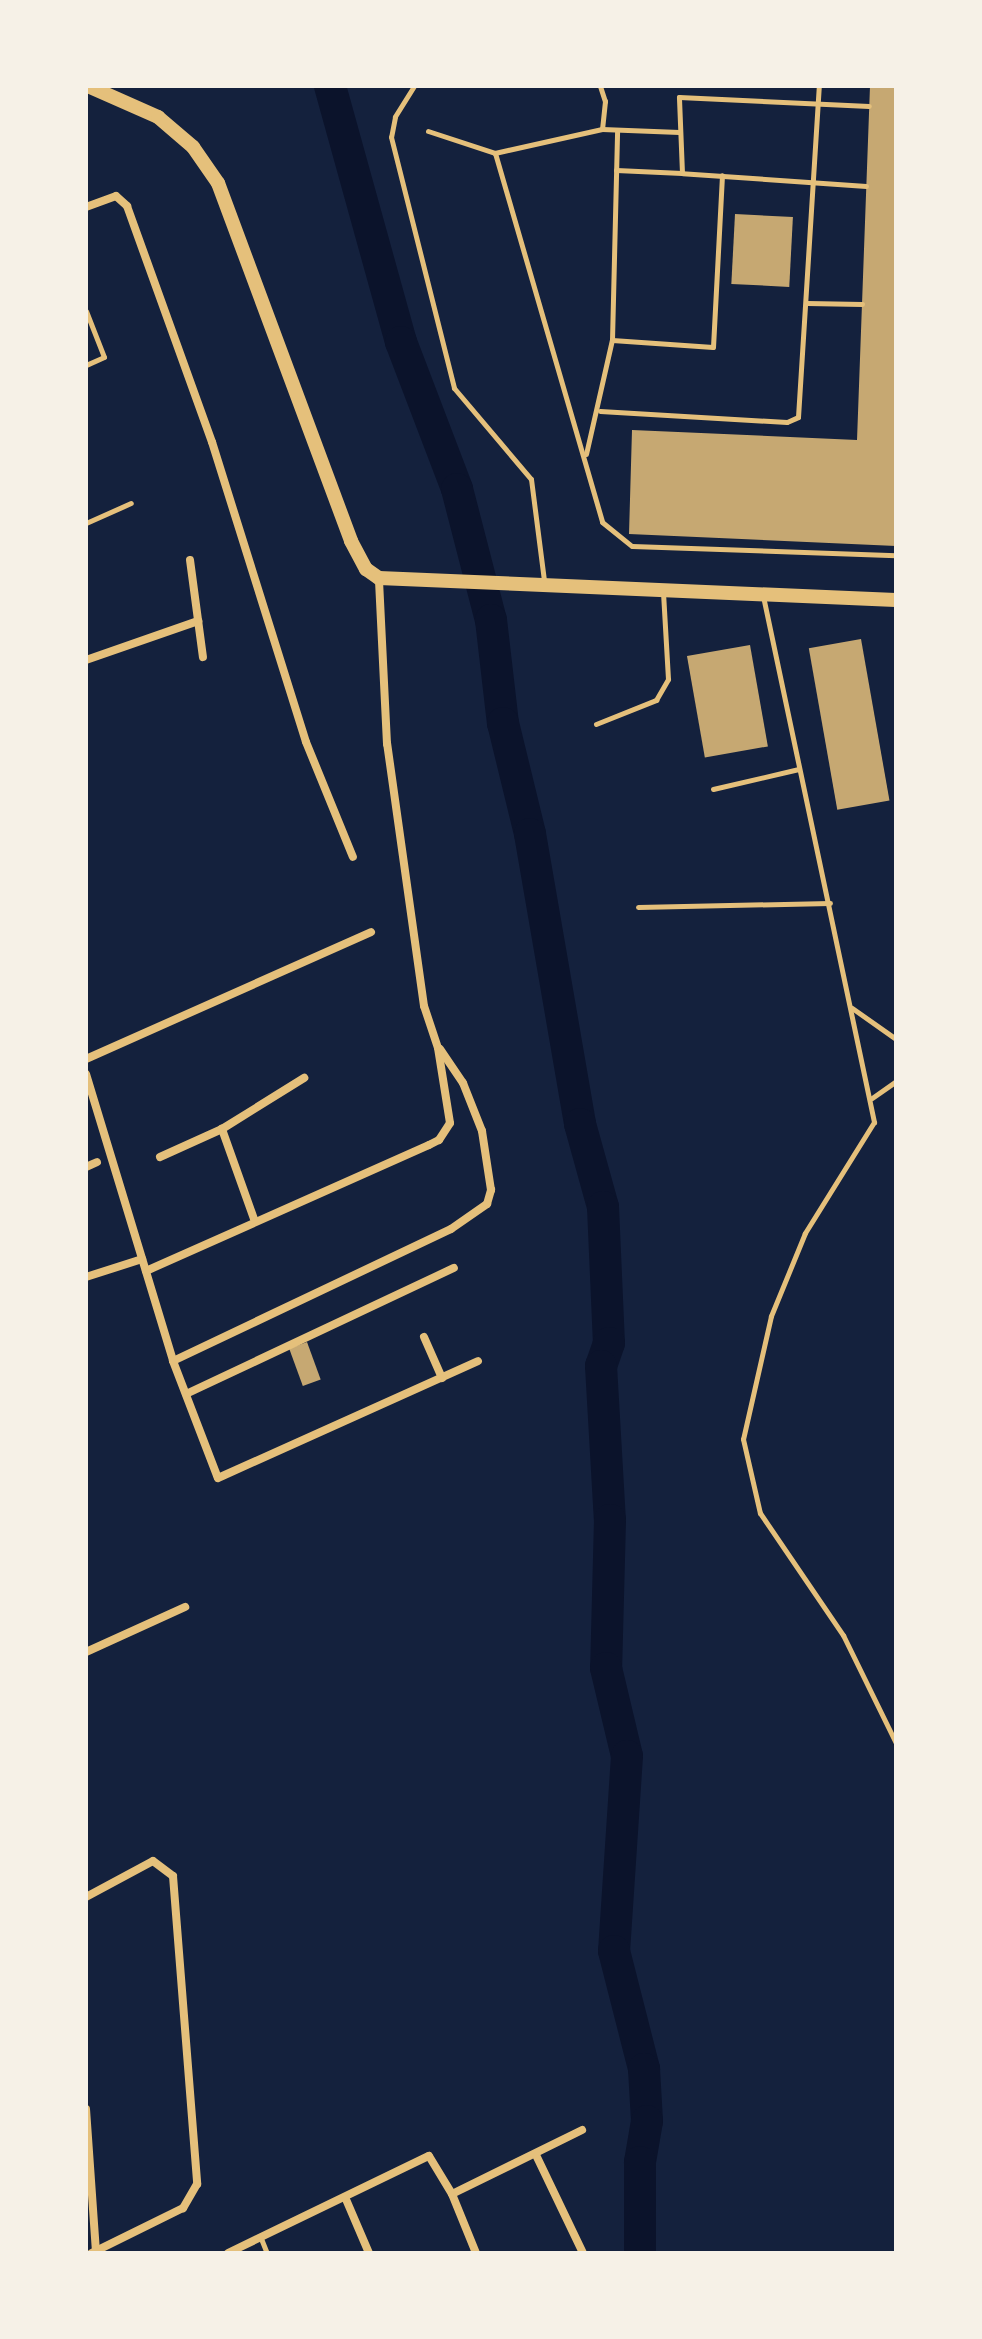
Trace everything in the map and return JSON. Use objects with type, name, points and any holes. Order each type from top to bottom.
[{"type":"main road","points":[[88,86],[114,92],[158,117],[193,147],[218,183],[351,541],[366,569],[379,578],[410,582],[522,581],[896,600]]},
{"type":"street","points":[[86,207],[116,196],[127,206],[212,442],[306,742],[353,857]]},
{"type":"street","points":[[190,560],[203,657]]},
{"type":"street","points":[[146,1271],[254,1219],[439,1140],[450,1123],[438,1048],[424,1006],[387,744],[379,578]]},
{"type":"street","points":[[86,660],[198,621]]},
{"type":"street","points":[[86,1059],[371,932]]},
{"type":"street","points":[[173,1361],[451,1229],[487,1204],[491,1190],[482,1131],[463,1083],[438,1048]]},
{"type":"street","points":[[86,1074],[173,1361],[218,1478],[478,1361]]},
{"type":"street","points":[[160,1157],[222,1129],[304,1078]]},
{"type":"street","points":[[222,1129],[254,1219]]},
{"type":"street","points":[[86,1167],[97,1162]]},
{"type":"street","points":[[86,1277],[142,1259]]},
{"type":"street","points":[[186,1394],[454,1268]]},
{"type":"street","points":[[424,1337],[442,1378]]},
{"type":"street","points":[[86,1652],[185,1607]]},
{"type":"street","points":[[86,1897],[153,1861],[165,1866],[173,1876],[197,2184],[193,2198],[183,2208],[94,2252],[86,2109]]},
{"type":"street","points":[[452,2194],[582,2130]]},
{"type":"street","points":[[536,2155],[583,2253]]},
{"type":"street","points":[[228,2253],[429,2156],[452,2194],[476,2253]]},
{"type":"street","points":[[345,2197],[369,2253]]},
{"type":"lane","points":[[414,86],[395,117],[391,137],[454,388],[531,479],[544,582]]},
{"type":"lane","points":[[600,86],[605,101],[602,129]]},
{"type":"lane","points":[[600,411],[787,422],[798,417],[816,182],[819,86]]},
{"type":"lane","points":[[682,173],[679,97],[869,106]]},
{"type":"lane","points":[[428,131],[495,153],[602,129],[679,132]]},
{"type":"lane","points":[[586,455],[600,411],[612,340],[617,130]]},
{"type":"lane","points":[[495,153],[586,455],[602,522],[632,546],[896,555]]},
{"type":"lane","points":[[616,170],[866,186]]},
{"type":"lane","points":[[612,340],[713,347],[722,175]]},
{"type":"lane","points":[[807,303],[862,304]]},
{"type":"lane","points":[[86,311],[104,357],[86,365]]},
{"type":"lane","points":[[86,523],[131,503]]},
{"type":"lane","points":[[596,724],[656,700],[668,679],[663,590]]},
{"type":"lane","points":[[763,595],[872,1098],[869,1137],[826,1194],[771,1316],[743,1439],[760,1513],[843,1635],[896,1743]]},
{"type":"lane","points":[[713,789],[799,769]]},
{"type":"lane","points":[[638,907],[830,903]]},
{"type":"lane","points":[[852,1008],[896,1039]]},
{"type":"lane","points":[[872,1098],[896,1081]]},
{"type":"lane","points":[[259,2236],[267,2253]]},
{"type":"building","points":[[870,86],[896,86],[896,546],[629,534],[632,430],[857,440]]},
{"type":"building","points":[[735,214],[793,217],[789,287],[731,284]]},
{"type":"building","points":[[861,639],[889,801],[837,810],[809,648]]},
{"type":"building","points":[[750,645],[768,746],[705,758],[687,656]]},
{"type":"building","points":[[307,1342],[321,1380],[303,1386],[289,1348]]},
{"type":"waterway","points":[[330,86],[401,342],[457,489],[491,620],[503,723],[530,834],[580,1124],[603,1207],[609,1343],[601,1366],[610,1520],[606,1668],[627,1756],[614,1951],[644,2069],[647,2121],[640,2162],[640,2253]]}]
